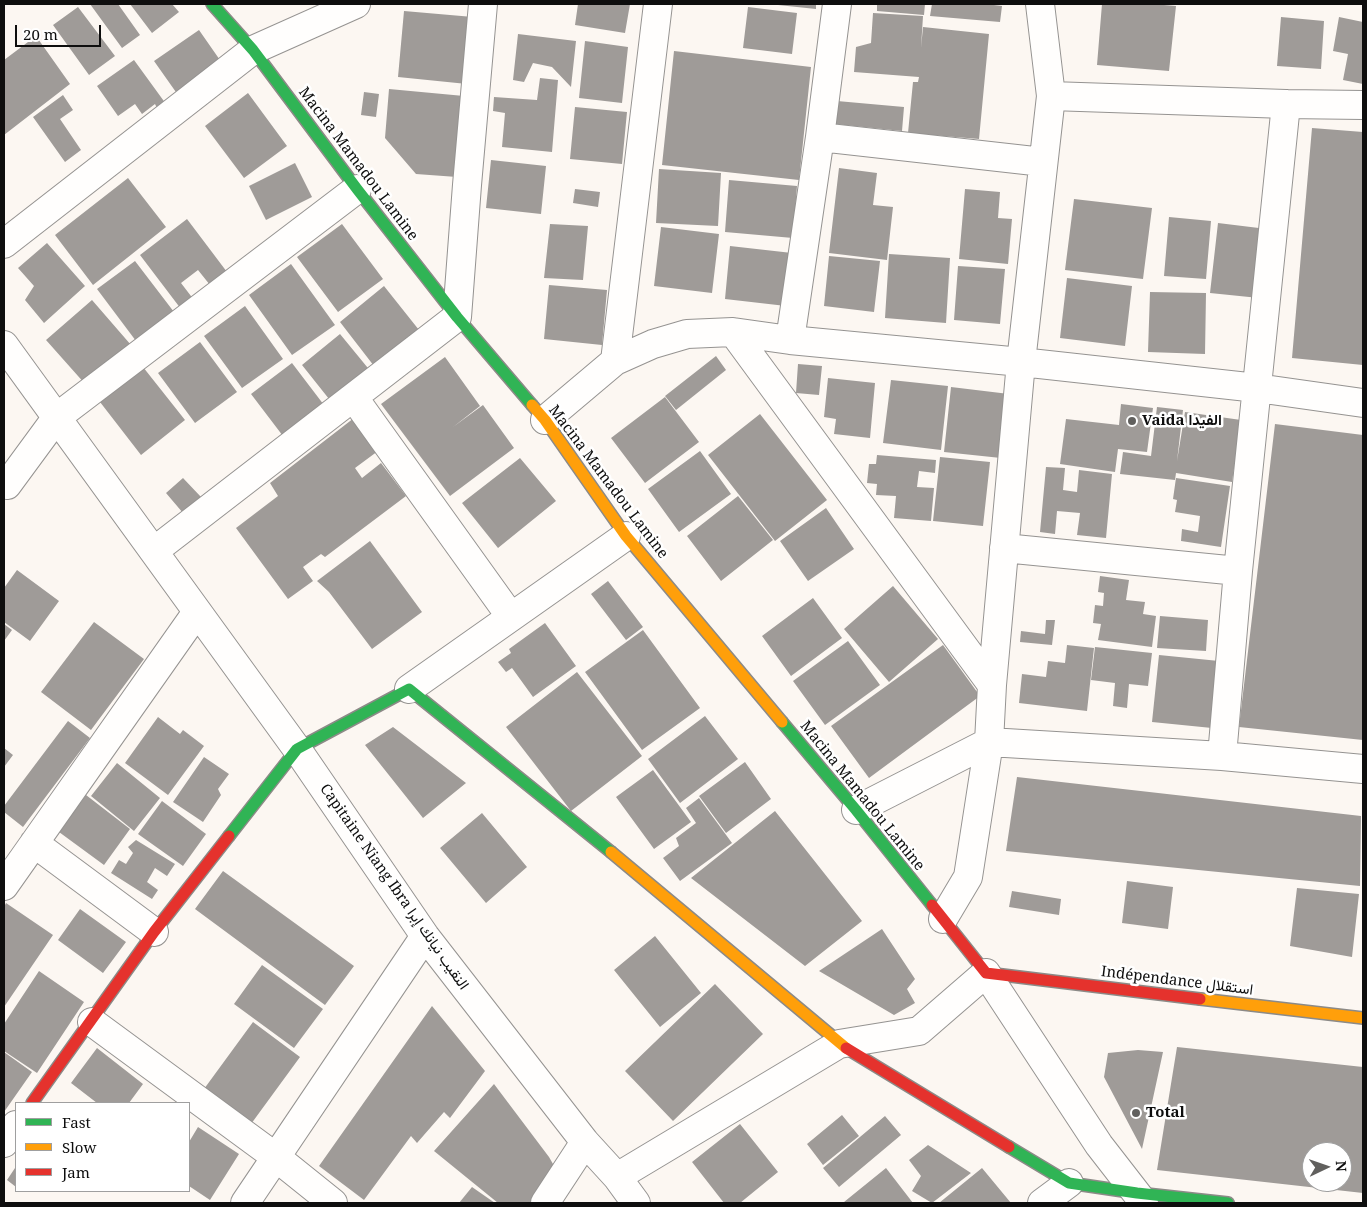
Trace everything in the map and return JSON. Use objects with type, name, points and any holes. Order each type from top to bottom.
[{"type":"street","name":"Macina Mamadou Lamine","points":[[212,4],[253,50],[457,318],[545,420],[626,536],[856,810],[986,973]]},
{"type":"street","points":[[4,244],[253,50],[356,4]]},
{"type":"street","points":[[154,551],[457,318],[482,4]]},
{"type":"street","points":[[615,361],[658,4]]},
{"type":"street","points":[[790,340],[820,137],[837,4]]},
{"type":"street","points":[[943,919],[968,877],[989,742],[992,685],[1021,362],[1050,96],[1040,4]]},
{"type":"street","points":[[1050,96],[1286,104],[1363,104]]},
{"type":"street","points":[[1222,756],[1238,571],[1286,104]]},
{"type":"street","points":[[820,137],[1044,162]]},
{"type":"street","points":[[5,486],[57,417],[357,189]]},
{"type":"street","points":[[732,332],[992,685]]},
{"type":"street","points":[[545,420],[615,361],[653,344],[687,334],[732,332],[790,340],[1021,362],[1257,388],[1363,403]]},
{"type":"street","name":"Capitaine Niang Ibra النقيب نيانك إبرا","points":[[4,345],[297,750],[425,936],[585,1142],[617,1177],[636,1203]]},
{"type":"street","points":[[354,398],[511,617]]},
{"type":"street","points":[[33,1102],[92,1022],[154,932],[297,750],[409,689],[626,536]]},
{"type":"street","points":[[1004,548],[1238,571]]},
{"type":"street","points":[[4,886],[196,612]]},
{"type":"street","points":[[409,689],[623,862],[839,1044],[1069,1182],[1140,1198],[1228,1203]]},
{"type":"street","points":[[856,810],[989,742],[1222,756],[1363,769]]},
{"type":"street","points":[[34,843],[154,932]]},
{"type":"street","points":[[245,1203],[425,936]]},
{"type":"street","points":[[617,1177],[839,1044],[918,1032],[986,973],[1099,1145],[1140,1198]]},
{"type":"street","name":"Indépendance استقلال","points":[[986,973],[1363,1018]]},
{"type":"street","points":[[92,1022],[277,1158],[333,1203]]},
{"type":"street","points":[[4,1143],[15,1126]]},
{"type":"street","points":[[545,1203],[585,1142]]},
{"type":"street","points":[[1042,1203],[1069,1182]]},
{"type":"building","points":[[90,4],[118,4],[140,35],[122,48]]},
{"type":"building","points":[[130,4],[172,4],[179,12],[152,33]]},
{"type":"building","points":[[578,4],[630,4],[625,33],[575,25]]},
{"type":"building","points":[[816,4],[816,9],[778,5]]},
{"type":"building","points":[[877,4],[925,4],[924,15],[877,11]]},
{"type":"building","points":[[932,4],[986,4],[1002,6],[1000,22],[930,16]]},
{"type":"building","points":[[1102,4],[1176,6],[1169,71],[1097,65]]},
{"type":"building","points":[[78,7],[115,56],[89,75],[53,25]]},
{"type":"building","points":[[748,7],[797,13],[792,54],[743,48]]},
{"type":"building","points":[[404,11],[473,17],[467,84],[398,77]]},
{"type":"building","points":[[873,13],[923,16],[921,48],[923,27],[989,34],[979,139],[908,133],[913,82],[918,82],[919,77],[854,72],[856,47],[871,43]]},
{"type":"building","points":[[1281,17],[1324,21],[1321,69],[1277,66]]},
{"type":"building","points":[[1339,17],[1363,22],[1363,84],[1343,80],[1348,54],[1333,51]]},
{"type":"building","points":[[199,30],[222,63],[178,95],[154,61]]},
{"type":"building","points":[[518,34],[576,41],[571,87],[552,67],[533,63],[524,82],[513,80]]},
{"type":"building","points":[[36,36],[70,84],[4,135],[4,60]]},
{"type":"building","points":[[585,41],[628,47],[622,103],[579,98]]},
{"type":"building","points":[[674,51],[811,67],[799,180],[662,165]]},
{"type":"building","points":[[134,60],[166,104],[158,110],[155,104],[142,114],[135,104],[118,116],[97,86]]},
{"type":"building","points":[[540,78],[558,80],[552,152],[502,147],[505,113],[493,111],[494,97],[537,100]]},
{"type":"building","points":[[389,89],[464,96],[457,177],[416,174],[385,138]]},
{"type":"building","points":[[364,92],[379,94],[376,117],[361,115]]},
{"type":"building","points":[[248,93],[287,146],[244,178],[205,126]]},
{"type":"building","points":[[63,95],[73,110],[60,119],[81,150],[65,162],[33,117]]},
{"type":"building","points":[[837,101],[904,107],[902,131],[835,124]]},
{"type":"building","points":[[575,107],[627,112],[622,164],[570,159]]},
{"type":"building","points":[[1312,128],[1363,132],[1363,365],[1292,358]]},
{"type":"building","points":[[491,160],[546,166],[541,214],[486,208]]},
{"type":"building","points":[[295,163],[312,197],[266,220],[249,186]]},
{"type":"building","points":[[839,168],[877,173],[873,205],[893,207],[887,260],[829,253]]},
{"type":"building","points":[[659,169],[721,173],[718,226],[656,223]]},
{"type":"building","points":[[128,178],[166,227],[93,285],[55,235]]},
{"type":"building","points":[[729,180],[797,186],[793,238],[725,232]]},
{"type":"building","points":[[575,189],[600,192],[598,207],[573,203]]},
{"type":"building","points":[[965,189],[1000,192],[998,218],[1012,219],[1008,264],[959,259]]},
{"type":"building","points":[[1074,199],[1152,208],[1143,279],[1065,270]]},
{"type":"building","points":[[1169,217],[1211,221],[1206,279],[1164,276]]},
{"type":"building","points":[[187,219],[227,272],[210,285],[198,270],[181,283],[194,300],[181,309],[140,255]]},
{"type":"building","points":[[1218,223],[1267,229],[1259,298],[1210,293]]},
{"type":"building","points":[[342,224],[383,279],[338,312],[297,257]]},
{"type":"building","points":[[550,224],[588,226],[583,280],[544,278]]},
{"type":"building","points":[[661,227],[719,234],[712,293],[654,286]]},
{"type":"building","points":[[47,243],[85,286],[44,323],[25,300],[34,286],[18,268]]},
{"type":"building","points":[[730,246],[792,253],[786,306],[725,299]]},
{"type":"building","points":[[889,254],[950,258],[946,323],[885,318]]},
{"type":"building","points":[[829,256],[880,261],[874,312],[824,306]]},
{"type":"building","points":[[135,261],[174,312],[136,341],[97,289]]},
{"type":"building","points":[[291,264],[335,325],[292,355],[249,295]]},
{"type":"building","points":[[958,266],[1005,269],[1000,324],[954,320]]},
{"type":"building","points":[[1067,278],[1132,286],[1125,346],[1060,338]]},
{"type":"building","points":[[549,285],[607,290],[602,345],[544,339]]},
{"type":"building","points":[[384,286],[419,330],[374,366],[340,322]]},
{"type":"building","points":[[1150,292],[1206,293],[1205,354],[1148,352]]},
{"type":"building","points":[[92,300],[131,345],[86,385],[46,340]]},
{"type":"building","points":[[245,306],[283,359],[242,388],[204,336]]},
{"type":"building","points":[[340,334],[372,373],[333,404],[302,365]]},
{"type":"building","points":[[200,342],[237,392],[195,423],[158,373]]},
{"type":"building","points":[[716,356],[726,370],[676,410],[665,396]]},
{"type":"building","points":[[445,357],[480,406],[453,427],[483,405],[514,448],[450,496],[381,404]]},
{"type":"building","points":[[292,363],[327,409],[286,440],[251,394]]},
{"type":"building","points":[[798,364],[822,366],[819,395],[796,393]]},
{"type":"building","points":[[143,367],[185,420],[141,455],[100,402]]},
{"type":"building","points":[[828,378],[875,383],[870,438],[834,434],[836,419],[824,417]]},
{"type":"building","points":[[891,380],[948,386],[941,450],[883,443]]},
{"type":"building","points":[[951,387],[1009,394],[1001,458],[944,452]]},
{"type":"building","points":[[665,397],[699,442],[645,483],[611,438]]},
{"type":"building","points":[[1121,404],[1153,408],[1147,452],[1118,449],[1115,472],[1060,464],[1066,419],[1119,425]]},
{"type":"building","points":[[1157,407],[1183,410],[1177,461],[1185,412],[1241,420],[1232,482],[1176,473],[1175,480],[1120,474],[1123,452],[1151,456]]},
{"type":"building","points":[[760,414],[827,500],[775,541],[708,455]]},
{"type":"building","points":[[354,418],[378,451],[355,468],[362,478],[381,463],[406,496],[325,557],[321,554],[303,567],[313,581],[288,599],[236,528],[278,496],[270,483]]},
{"type":"building","points":[[1275,424],[1363,435],[1363,740],[1239,727]]},
{"type":"building","points":[[700,451],[731,494],[679,532],[648,489]]},
{"type":"building","points":[[877,455],[936,460],[935,473],[919,471],[917,487],[934,488],[931,521],[894,518],[896,496],[876,495],[877,484],[867,483],[869,464],[876,464]]},
{"type":"building","points":[[940,457],[990,462],[983,526],[933,521]]},
{"type":"building","points":[[520,458],[556,501],[498,548],[462,503]]},
{"type":"building","points":[[1046,467],[1065,468],[1063,490],[1077,492],[1079,470],[1112,474],[1106,538],[1077,535],[1080,513],[1057,511],[1055,534],[1040,532]]},
{"type":"building","points":[[183,478],[201,497],[183,513],[166,493]]},
{"type":"building","points":[[1176,478],[1230,486],[1221,547],[1181,541],[1182,529],[1198,532],[1200,516],[1175,512],[1177,500],[1173,499]]},
{"type":"building","points":[[738,496],[773,540],[721,581],[687,536]]},
{"type":"building","points":[[826,508],[854,549],[808,581],[780,541]]},
{"type":"building","points":[[370,541],[422,612],[372,649],[329,592],[317,581]]},
{"type":"building","points":[[17,570],[59,601],[30,641],[4,622],[4,588]]},
{"type":"building","points":[[1100,576],[1129,580],[1126,600],[1145,602],[1143,614],[1156,616],[1152,647],[1098,640],[1101,624],[1093,623],[1095,605],[1103,606],[1104,593],[1098,592]]},
{"type":"building","points":[[608,581],[643,627],[626,640],[591,594]]},
{"type":"building","points":[[893,586],[938,639],[889,682],[844,629]]},
{"type":"building","points":[[813,598],[842,638],[791,676],[762,636]]},
{"type":"building","points":[[1160,616],[1208,620],[1206,651],[1157,648]]},
{"type":"building","points":[[1046,620],[1055,620],[1052,645],[1020,642],[1021,631],[1045,634]]},
{"type":"building","points":[[94,622],[144,659],[91,730],[41,692]]},
{"type":"building","points":[[545,623],[576,666],[533,697],[512,668],[506,672],[498,662],[511,653],[509,649]]},
{"type":"building","points":[[4,624],[12,630],[4,641]]},
{"type":"building","points":[[643,630],[700,708],[642,750],[585,672]]},
{"type":"building","points":[[848,641],[880,685],[825,725],[793,681]]},
{"type":"building","points":[[943,645],[980,696],[869,778],[831,726]]},
{"type":"building","points":[[1067,645],[1094,648],[1087,711],[1019,703],[1022,674],[1046,677],[1048,661],[1065,663]]},
{"type":"building","points":[[1095,647],[1152,653],[1148,686],[1129,684],[1127,708],[1113,706],[1115,683],[1091,680]]},
{"type":"building","points":[[1159,655],[1219,661],[1212,728],[1152,722]]},
{"type":"building","points":[[577,672],[642,756],[571,811],[506,727]]},
{"type":"building","points":[[705,716],[738,759],[680,803],[648,759]]},
{"type":"building","points":[[158,717],[180,734],[183,730],[204,746],[168,795],[125,763]]},
{"type":"building","points":[[68,721],[90,738],[23,827],[4,812],[4,806]]},
{"type":"building","points":[[393,727],[466,783],[423,818],[365,745]]},
{"type":"building","points":[[4,748],[13,755],[4,767]]},
{"type":"building","points":[[204,757],[229,774],[218,789],[221,795],[203,822],[173,802]]},
{"type":"building","points":[[745,762],[771,799],[726,833],[699,796]]},
{"type":"building","points":[[117,763],[160,798],[134,831],[91,796]]},
{"type":"building","points":[[653,770],[691,822],[654,849],[616,797]]},
{"type":"building","points":[[1017,777],[1361,816],[1360,886],[1006,851]]},
{"type":"building","points":[[86,795],[130,829],[104,865],[59,832]]},
{"type":"building","points":[[699,798],[732,843],[680,881],[663,858],[679,846],[676,838],[696,823],[686,808]]},
{"type":"building","points":[[162,801],[206,834],[183,866],[138,834]]},
{"type":"building","points":[[775,811],[862,921],[805,966],[691,878]]},
{"type":"building","points":[[482,813],[527,867],[486,903],[440,848]]},
{"type":"building","points":[[136,840],[175,864],[167,876],[155,868],[147,882],[158,890],[152,899],[111,873],[119,860],[126,864],[133,853],[128,847]]},
{"type":"building","points":[[223,871],[354,966],[325,1005],[195,909]]},
{"type":"building","points":[[1127,881],[1173,887],[1168,929],[1122,923]]},
{"type":"building","points":[[1297,888],[1359,894],[1352,957],[1290,946]]},
{"type":"building","points":[[1012,891],[1061,899],[1059,915],[1009,907]]},
{"type":"building","points":[[6,903],[53,935],[4,1007],[4,907]]},
{"type":"building","points":[[80,909],[126,942],[103,973],[58,940]]},
{"type":"building","points":[[882,929],[915,979],[907,989],[915,1003],[894,1015],[819,971]]},
{"type":"building","points":[[655,936],[701,993],[660,1027],[614,970]]},
{"type":"building","points":[[262,965],[323,1009],[294,1048],[234,1004]]},
{"type":"building","points":[[39,971],[84,1002],[37,1073],[4,1051],[4,1024]]},
{"type":"building","points":[[715,984],[763,1034],[673,1121],[625,1071]]},
{"type":"building","points":[[432,1006],[485,1071],[450,1118],[444,1112],[417,1143],[411,1136],[364,1200],[319,1166]]},
{"type":"building","points":[[253,1022],[300,1057],[251,1124],[204,1089]]},
{"type":"building","points":[[1177,1047],[1363,1067],[1363,1193],[1352,1192],[1352,1142],[1302,1142],[1302,1186],[1157,1170]]},
{"type":"building","points":[[97,1048],[143,1084],[130,1102],[96,1102],[71,1083]]},
{"type":"building","name":"Total","points":[[1138,1050],[1163,1052],[1142,1149],[1104,1077],[1108,1053]]},
{"type":"building","points":[[4,1052],[32,1072],[4,1112]]},
{"type":"building","points":[[494,1084],[549,1157],[557,1171],[533,1203],[498,1203],[434,1151]]},
{"type":"building","points":[[842,1115],[859,1136],[823,1165],[807,1144]]},
{"type":"building","points":[[885,1116],[901,1135],[839,1187],[823,1168]]},
{"type":"building","points":[[740,1124],[778,1172],[740,1203],[724,1203],[692,1162]]},
{"type":"building","points":[[198,1127],[239,1154],[210,1200],[190,1187],[190,1140]]},
{"type":"building","points":[[928,1145],[971,1173],[932,1203],[912,1191],[921,1176],[909,1160]]},
{"type":"building","points":[[15,1168],[15,1186],[7,1180]]},
{"type":"building","points":[[886,1168],[913,1203],[844,1202]]},
{"type":"building","points":[[982,1168],[1011,1203],[939,1203]]},
{"type":"building","points":[[472,1187],[495,1203],[459,1203]]},
{"type":"traffic: fast","points":[[212,4],[253,50],[357,189],[457,317],[532,405]]},
{"type":"traffic: fast","points":[[229,836],[297,749],[409,689],[611,852]]},
{"type":"traffic: fast","points":[[782,722],[932,905]]},
{"type":"traffic: fast","points":[[1009,1147],[1069,1183],[1228,1203]]},
{"type":"traffic: slow","points":[[532,405],[545,420],[626,536],[782,722]]},
{"type":"traffic: slow","points":[[611,852],[846,1048]]},
{"type":"traffic: slow","points":[[1200,999],[1363,1018]]},
{"type":"traffic: jam","points":[[33,1102],[154,932],[229,836]]},
{"type":"traffic: jam","points":[[932,905],[986,973],[1200,999]]},
{"type":"traffic: jam","points":[[846,1048],[1009,1147]]},
{"type":"place","name":"Vaida الفيدا","points":[[1132,421]]},
{"type":"place","name":"Total","points":[[1136,1113]]}]
